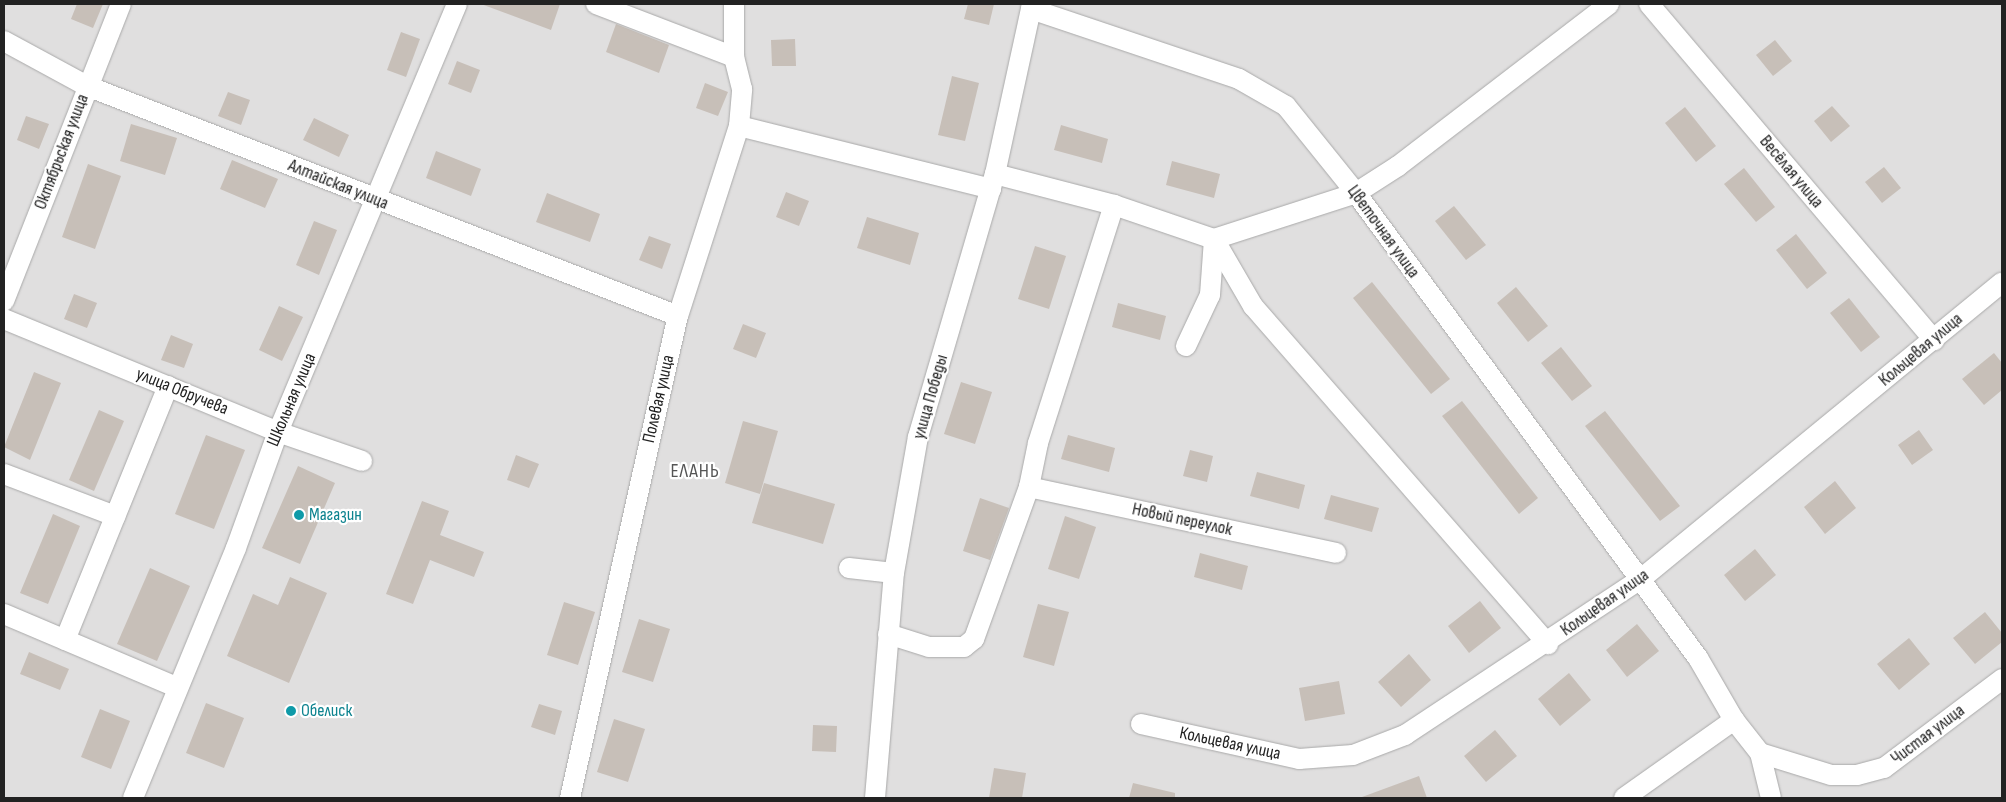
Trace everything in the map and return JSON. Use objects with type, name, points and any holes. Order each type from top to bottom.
[{"type":"street","name":"Октябрьская улица","points":[[4,301],[121,4]]},
{"type":"street","name":"Школьная улица","points":[[133,798],[176,687],[236,548],[278,432],[377,201],[457,4]]},
{"type":"street","points":[[596,4],[734,57]]},
{"type":"street","name":"Полевая улица","points":[[570,798],[678,316],[739,126],[742,89],[734,57],[734,4]]},
{"type":"street","points":[[739,126],[993,182],[1114,205],[1214,238],[1356,193],[1398,166],[1609,4]]},
{"type":"street","name":"Весёлая улица","points":[[1649,4],[1934,340]]},
{"type":"street","name":"Цветочная улица","points":[[1032,7],[1239,79],[1286,106],[1356,193],[1641,579],[1718,687],[1734,720],[1760,753]]},
{"type":"street","name":"улица Победы","points":[[875,798],[894,573],[918,437],[993,182],[1032,7]]},
{"type":"street","name":"Алтайская улица","points":[[4,41],[88,86],[377,201],[678,316]]},
{"type":"street","points":[[888,634],[929,647],[970,644],[1029,487],[1038,443],[1114,205]]},
{"type":"street","points":[[1186,346],[1210,295],[1214,238]]},
{"type":"street","points":[[1214,238],[1253,306],[1548,644]]},
{"type":"street","name":"Кольцевая улица","points":[[1141,724],[1299,759],[1353,755],[1405,735],[1548,644],[1641,579],[1934,340],[2002,282]]},
{"type":"street","name":"улица Обручева","points":[[4,319],[278,432],[362,461]]},
{"type":"street","points":[[65,640],[168,386]]},
{"type":"street","points":[[4,474],[115,516]]},
{"type":"street","name":"Новый переулок","points":[[1029,487],[1336,553]]},
{"type":"street","points":[[849,568],[894,573]]},
{"type":"street","points":[[4,614],[176,687]]},
{"type":"street","name":"Чистая улица","points":[[1760,753],[1831,775],[1857,775],[1884,768],[2002,679]]},
{"type":"street","points":[[1624,798],[1734,720]]},
{"type":"street","points":[[1760,753],[1771,798]]},
{"type":"shaded area","points":[[4,4],[2002,4],[2002,798],[4,798]]},
{"type":"building","points":[[77,4],[103,4],[93,28],[71,19]]},
{"type":"building","points":[[481,4],[560,4],[551,30]]},
{"type":"building","points":[[968,4],[994,4],[989,25],[964,19]]},
{"type":"building","points":[[616,24],[669,45],[659,73],[606,52]]},
{"type":"building","points":[[401,32],[420,39],[406,77],[387,70]]},
{"type":"building","points":[[795,39],[796,66],[772,66],[771,40]]},
{"type":"building","points":[[1775,40],[1792,61],[1773,76],[1756,55]]},
{"type":"building","points":[[457,61],[480,70],[471,93],[448,84]]},
{"type":"building","points":[[952,76],[979,83],[965,141],[938,135]]},
{"type":"building","points":[[705,83],[728,92],[718,116],[696,108]]},
{"type":"building","points":[[228,92],[250,100],[241,125],[218,116]]},
{"type":"building","points":[[1832,106],[1850,126],[1831,142],[1814,121]]},
{"type":"building","points":[[1685,107],[1716,146],[1696,162],[1665,123]]},
{"type":"building","points":[[26,116],[49,124],[39,149],[17,140]]},
{"type":"building","points":[[314,118],[349,135],[339,157],[303,140]]},
{"type":"building","points":[[131,124],[177,138],[165,175],[120,161]]},
{"type":"building","points":[[1061,125],[1108,139],[1102,163],[1054,150]]},
{"type":"building","points":[[436,151],[481,169],[471,196],[426,178]]},
{"type":"building","points":[[232,160],[278,179],[265,208],[220,189]]},
{"type":"building","points":[[1172,161],[1220,174],[1214,198],[1166,185]]},
{"type":"building","points":[[88,164],[121,176],[95,249],[62,237]]},
{"type":"building","points":[[1884,167],[1901,188],[1882,203],[1865,182]]},
{"type":"building","points":[[1744,168],[1775,207],[1756,222],[1724,184]]},
{"type":"building","points":[[786,192],[809,201],[799,226],[776,217]]},
{"type":"building","points":[[547,193],[600,214],[590,242],[536,222]]},
{"type":"building","points":[[1454,206],[1486,245],[1466,260],[1435,221]]},
{"type":"building","points":[[867,217],[919,233],[910,265],[857,248]]},
{"type":"building","points":[[314,221],[337,230],[319,275],[296,265]]},
{"type":"building","points":[[1796,234],[1827,273],[1807,289],[1776,250]]},
{"type":"building","points":[[649,236],[671,244],[662,269],[639,260]]},
{"type":"building","points":[[1035,246],[1066,256],[1049,309],[1018,299]]},
{"type":"building","points":[[1372,282],[1450,379],[1431,394],[1353,298]]},
{"type":"building","points":[[1516,287],[1548,326],[1528,342],[1497,303]]},
{"type":"building","points":[[74,294],[97,303],[87,328],[64,319]]},
{"type":"building","points":[[1849,298],[1880,337],[1861,352],[1830,313]]},
{"type":"building","points":[[1118,303],[1166,316],[1160,340],[1112,327]]},
{"type":"building","points":[[279,306],[303,317],[282,361],[259,350]]},
{"type":"building","points":[[743,324],[766,333],[756,358],[733,349]]},
{"type":"building","points":[[171,335],[193,344],[184,368],[161,360]]},
{"type":"building","points":[[1561,347],[1592,386],[1572,401],[1541,363]]},
{"type":"building","points":[[1994,353],[2002,363],[2002,390],[1984,405],[1962,379]]},
{"type":"building","points":[[34,372],[61,383],[30,460],[4,447]]},
{"type":"building","points":[[961,382],[992,392],[975,444],[944,434]]},
{"type":"building","points":[[1462,401],[1538,498],[1519,514],[1442,416]]},
{"type":"building","points":[[99,410],[124,421],[94,491],[69,480]]},
{"type":"building","points":[[1605,411],[1680,506],[1660,521],[1585,426]]},
{"type":"building","points":[[743,421],[778,431],[760,494],[725,483]]},
{"type":"building","points":[[1919,430],[1933,450],[1912,465],[1898,445]]},
{"type":"building","points":[[206,435],[245,450],[214,529],[175,514]]},
{"type":"building","points":[[1068,435],[1115,448],[1109,472],[1061,459]]},
{"type":"building","points":[[1190,450],[1213,456],[1207,482],[1183,476]]},
{"type":"building","points":[[516,455],[539,464],[529,488],[507,480]]},
{"type":"building","name":"Магазин","points":[[298,466],[335,483],[300,564],[262,548]]},
{"type":"building","points":[[1257,472],[1305,485],[1299,509],[1250,496]]},
{"type":"building","points":[[1835,481],[1856,508],[1825,534],[1804,507]]},
{"type":"building","points":[[764,483],[835,504],[823,544],[752,523]]},
{"type":"building","points":[[1331,495],[1379,508],[1372,532],[1324,519]]},
{"type":"building","points":[[980,498],[1009,508],[990,560],[963,551]]},
{"type":"building","points":[[422,501],[449,511],[440,535],[484,552],[474,577],[430,560],[413,604],[386,594]]},
{"type":"building","points":[[53,514],[80,526],[48,604],[20,593]]},
{"type":"building","points":[[1065,516],[1096,527],[1079,579],[1048,569]]},
{"type":"building","points":[[1755,549],[1776,575],[1745,601],[1724,575]]},
{"type":"building","points":[[1200,553],[1248,566],[1242,590],[1194,577]]},
{"type":"building","points":[[150,568],[190,586],[157,661],[117,644]]},
{"type":"building","points":[[290,577],[327,593],[289,683],[227,656],[253,594],[278,605]]},
{"type":"building","points":[[1480,601],[1501,628],[1469,653],[1448,626]]},
{"type":"building","points":[[564,602],[595,612],[578,665],[547,655]]},
{"type":"building","points":[[1038,604],[1069,612],[1054,666],[1023,657]]},
{"type":"building","points":[[1985,612],[2002,633],[2002,642],[1975,664],[1953,638]]},
{"type":"building","points":[[639,619],[670,629],[653,682],[622,672]]},
{"type":"building","points":[[1637,624],[1659,651],[1627,677],[1606,650]]},
{"type":"building","points":[[1909,638],[1930,664],[1899,690],[1877,664]]},
{"type":"building","points":[[29,652],[69,669],[60,690],[20,674]]},
{"type":"building","points":[[1409,654],[1431,680],[1401,707],[1378,682]]},
{"type":"building","points":[[1569,673],[1591,700],[1560,726],[1538,699]]},
{"type":"building","points":[[1339,681],[1345,714],[1305,721],[1299,688]]},
{"type":"building","points":[[206,703],[244,718],[224,768],[186,753]]},
{"type":"building","points":[[539,704],[562,711],[555,735],[531,727]]},
{"type":"building","points":[[100,709],[130,721],[111,769],[81,757]]},
{"type":"building","points":[[614,719],[645,729],[628,782],[597,772]]},
{"type":"building","points":[[813,725],[837,726],[836,752],[812,751]]},
{"type":"building","points":[[1495,730],[1517,756],[1486,782],[1464,756]]},
{"type":"building","points":[[994,768],[1026,773],[1022,798],[989,798]]},
{"type":"building","points":[[1419,776],[1427,798],[1362,797]]},
{"type":"building","points":[[1133,783],[1175,793],[1175,798],[1129,798]]},
{"type":"place","name":"Магазин","points":[[299,515]]},
{"type":"place","name":"Обелиск","points":[[291,711]]},
{"type":"district","name":"ЕЛАНЬ","points":[[695,471]]}]
